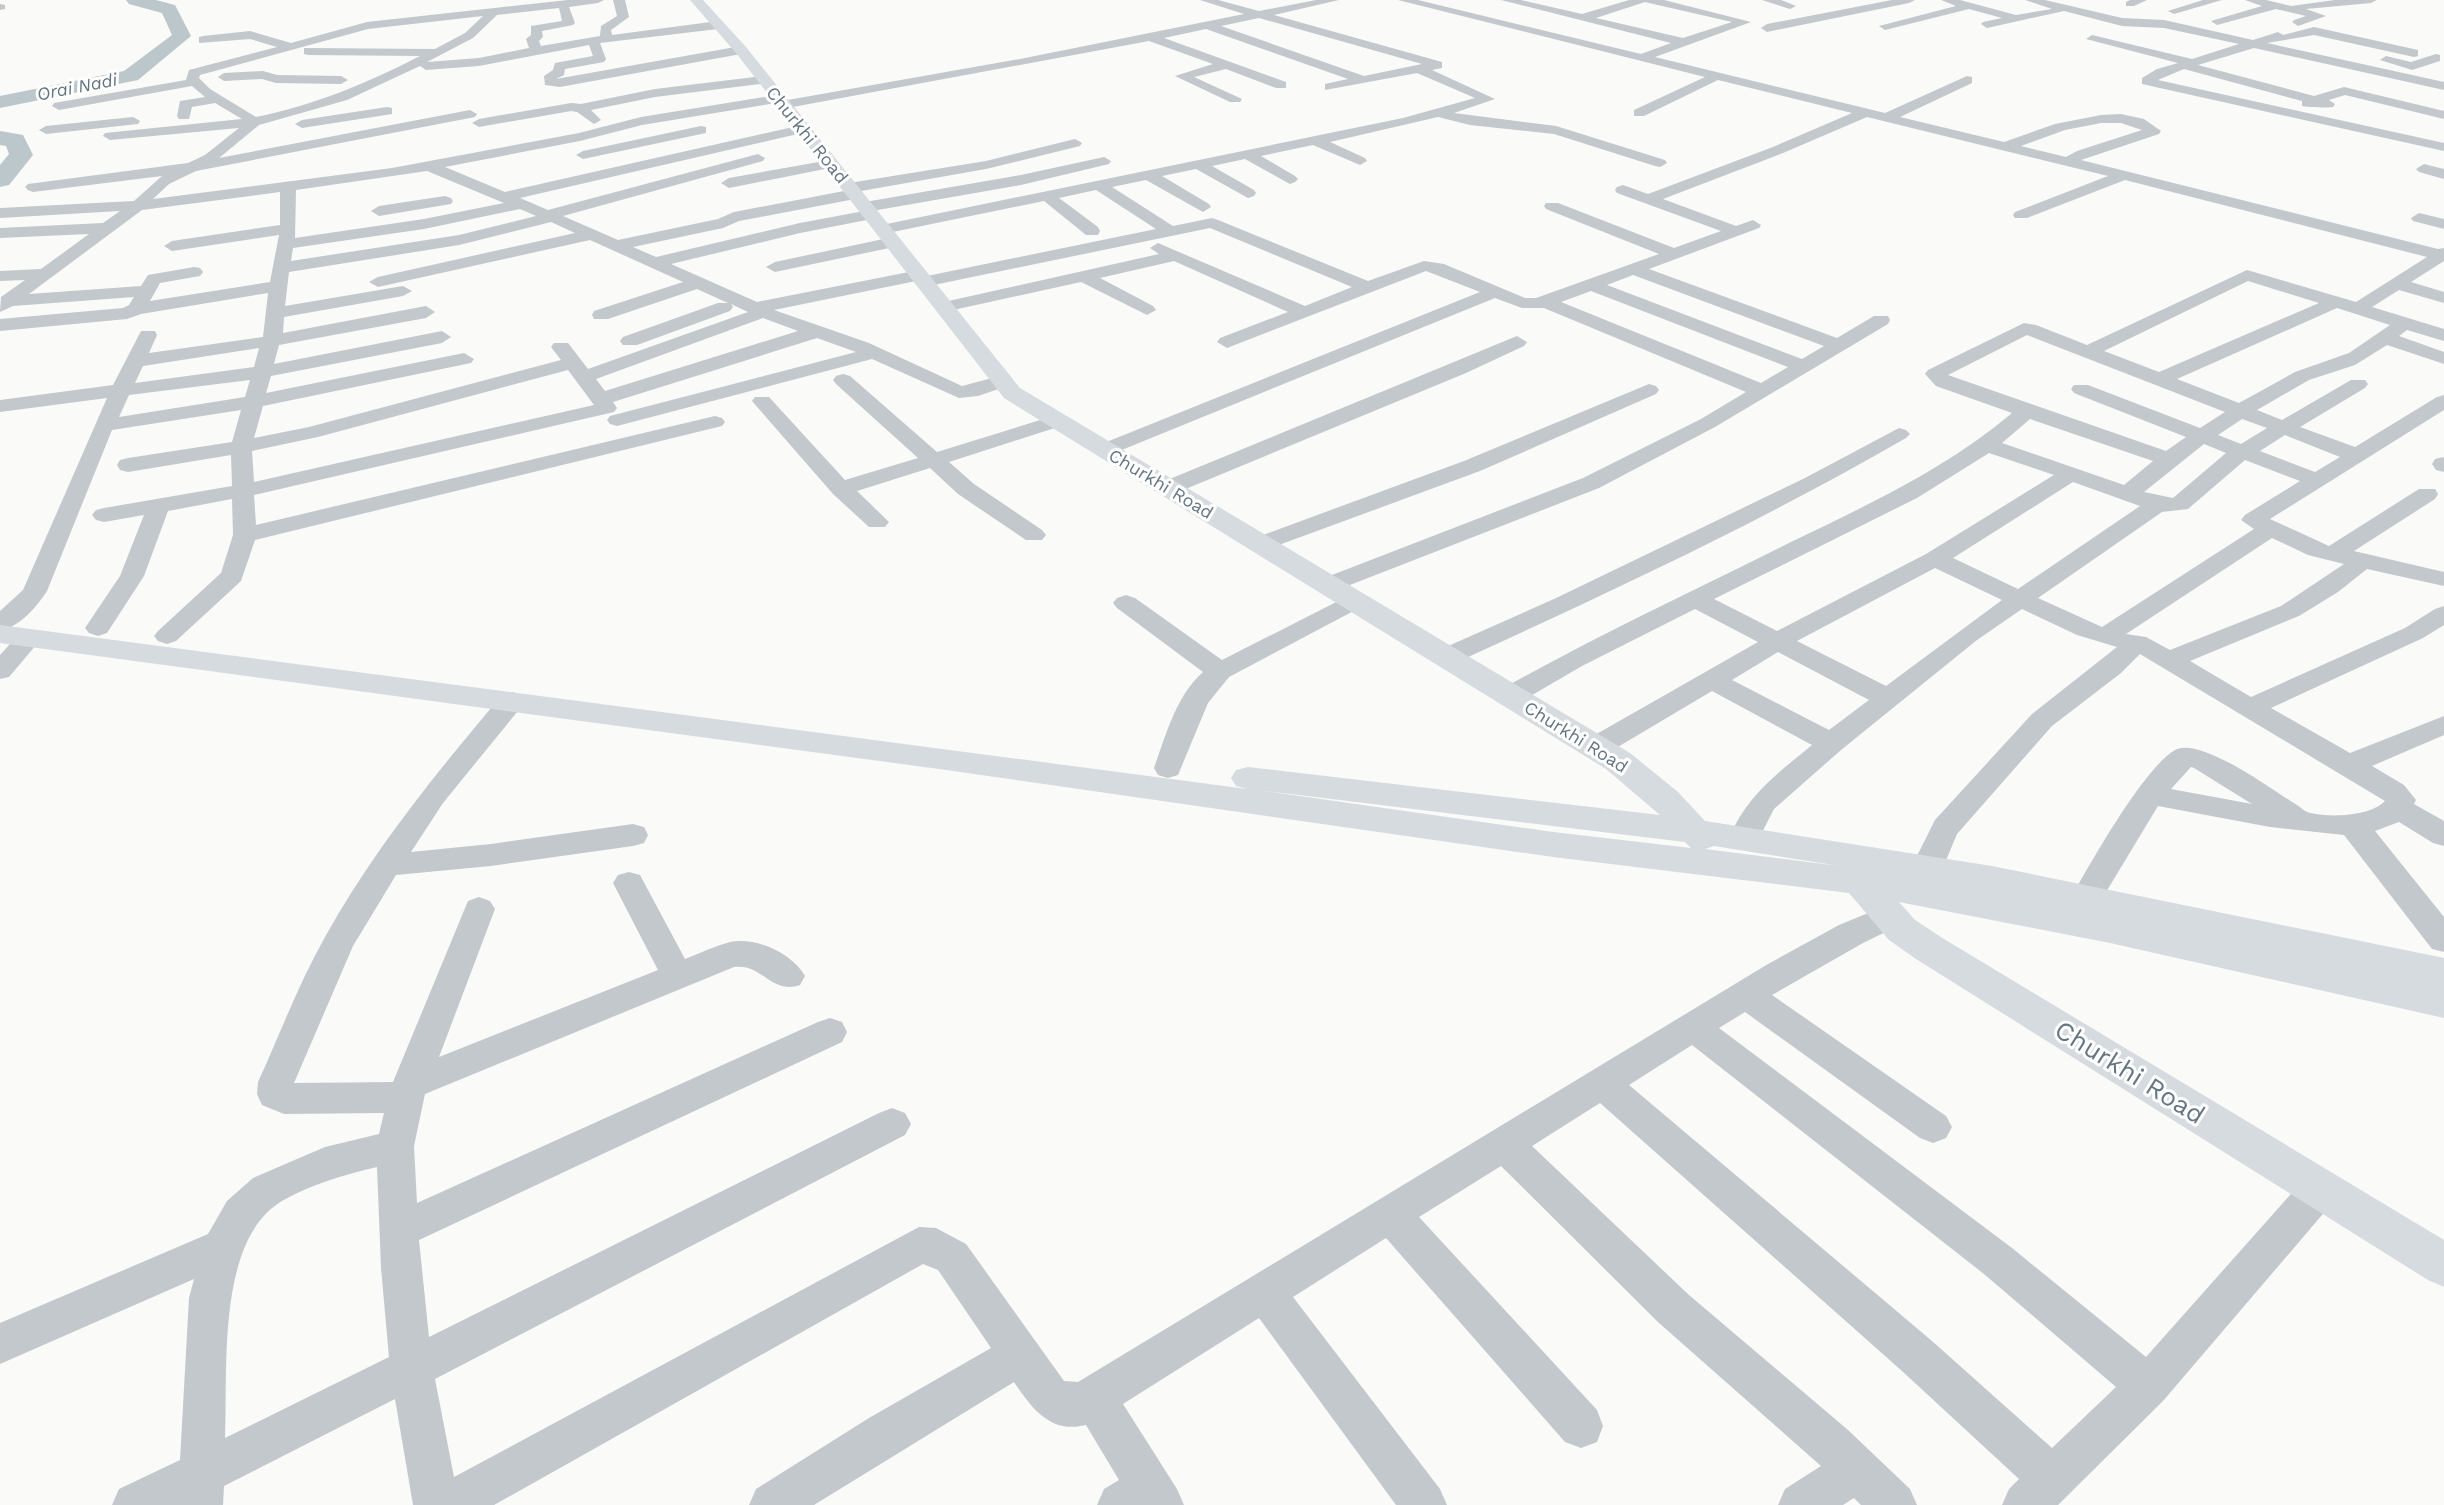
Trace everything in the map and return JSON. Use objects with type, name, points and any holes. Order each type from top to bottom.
[{"type":"street","points":[[254,122],[216,99],[193,81],[191,76],[200,71],[384,23],[598,0]]},
{"type":"street","points":[[547,89],[550,76],[559,72],[559,66],[600,59],[599,39],[606,29],[623,17],[619,0]]},
{"type":"street","name":"Churkhi Road","points":[[696,0],[741,50],[812,147],[869,213],[1012,393],[1596,747],[1644,781],[1696,832],[1719,863]]},
{"type":"street","points":[[1206,0],[1438,65],[1330,87]]},
{"type":"street","points":[[431,173],[507,151],[574,138],[641,121],[774,95],[1122,43],[1327,0]]},
{"type":"street","points":[[1404,0],[2125,175],[2443,255]]},
{"type":"street","points":[[1424,5],[1443,0]]},
{"type":"street","points":[[1508,0],[1684,42]]},
{"type":"street","points":[[1583,18],[1641,0]]},
{"type":"street","points":[[1651,6],[1673,5],[1691,0]]},
{"type":"street","points":[[1853,0],[1948,25]]},
{"type":"street","points":[[1767,28],[1909,0]]},
{"type":"street","points":[[1947,0],[2050,27]]},
{"type":"street","points":[[1884,26],[1916,16],[1994,0]]},
{"type":"street","points":[[2031,0],[2127,23],[2163,24],[2444,86]]},
{"type":"street","points":[[2174,10],[2216,0]]},
{"type":"street","points":[[2251,0],[2320,16],[2260,31]]},
{"type":"street","points":[[2217,21],[2281,7],[2368,0]]},
{"type":"street","points":[[1500,25],[1571,3]]},
{"type":"street","points":[[1732,18],[1761,8],[1807,3]]},
{"type":"street","points":[[536,50],[532,40],[537,37],[535,29],[569,23],[563,4]]},
{"type":"street","points":[[1987,24],[2096,4]]},
{"type":"street","points":[[2105,18],[2139,4]]},
{"type":"street","points":[[1640,59],[1745,22],[1673,5]]},
{"type":"street","points":[[2160,8],[2282,37]]},
{"type":"street","points":[[242,133],[369,114],[411,66],[469,38],[494,11]]},
{"type":"street","points":[[1566,41],[1633,18]]},
{"type":"street","points":[[411,66],[479,62],[599,39],[718,25]]},
{"type":"street","points":[[1206,25],[1362,81]]},
{"type":"street","points":[[2440,58],[2319,32],[2282,37],[2213,52],[2162,72],[2147,81],[2444,147]]},
{"type":"street","points":[[2131,33],[2153,38]]},
{"type":"street","points":[[203,40],[249,35],[288,48],[438,52]]},
{"type":"street","points":[[1151,37],[1281,85]]},
{"type":"street","points":[[309,42],[408,39]]},
{"type":"street","points":[[2092,39],[2187,63],[2344,108]]},
{"type":"street","points":[[201,54],[265,41]]},
{"type":"street","points":[[1122,43],[1142,51]]},
{"type":"street","points":[[1307,60],[1370,45]]},
{"type":"street","points":[[547,89],[560,83],[741,50]]},
{"type":"street","points":[[2213,52],[2240,65]]},
{"type":"street","points":[[2213,52],[2426,96]]},
{"type":"street","points":[[315,79],[348,60]]},
{"type":"street","points":[[1226,64],[1181,76],[1234,99]]},
{"type":"street","points":[[2140,67],[2162,72]]},
{"type":"street","points":[[615,246],[723,223],[734,217],[869,213],[1049,197],[1316,141],[1437,113],[1487,97],[1419,69]]},
{"type":"street","points":[[632,70],[655,93]]},
{"type":"street","points":[[59,106],[147,96],[193,81],[257,75],[290,79],[341,80]]},
{"type":"street","points":[[110,136],[254,122],[386,96],[418,80],[451,77]]},
{"type":"street","points":[[1639,113],[1715,77]]},
{"type":"street","points":[[266,93],[290,79]]},
{"type":"street","points":[[131,80],[147,96]]},
{"type":"street","points":[[1886,118],[1967,80]]},
{"type":"street","points":[[2318,86],[2444,116]]},
{"type":"street","points":[[547,89],[576,108],[603,131]]},
{"type":"street","points":[[2283,112],[2340,92]]},
{"type":"street","points":[[0,213],[137,206],[226,182],[274,153],[329,148],[381,131],[472,116],[508,117],[576,108],[655,93],[774,95]]},
{"type":"street","points":[[184,116],[185,104],[216,99]]},
{"type":"street","points":[[627,99],[641,121]]},
{"type":"street","points":[[46,130],[184,116],[233,108],[250,100]]},
{"type":"street","points":[[449,100],[492,134]]},
{"type":"street","points":[[90,101],[95,113],[93,125]]},
{"type":"street","points":[[1437,113],[1470,121],[1556,130],[1660,163]]},
{"type":"street","points":[[1648,200],[1778,150],[1865,113]]},
{"type":"street","points":[[369,114],[395,145]]},
{"type":"street","points":[[673,116],[729,146]]},
{"type":"street","points":[[2006,147],[2106,117],[2141,125],[2154,131],[2068,162]]},
{"type":"street","points":[[4,301],[137,206],[164,181],[210,158],[254,122]]},
{"type":"street","points":[[583,155],[701,130]]},
{"type":"street","points":[[2047,133],[2100,149]]},
{"type":"street","points":[[574,138],[598,176]]},
{"type":"street","points":[[431,173],[409,158],[498,140],[542,188]]},
{"type":"street","points":[[1316,141],[1360,161]]},
{"type":"street","points":[[775,267],[869,213],[996,163],[1075,143]]},
{"type":"street","points":[[505,196],[729,146],[812,147]]},
{"type":"street","points":[[712,188],[812,147]]},
{"type":"street","points":[[167,636],[231,576],[245,535],[241,447],[271,341],[288,205],[274,153]]},
{"type":"street","points":[[556,219],[771,155]]},
{"type":"street","points":[[1248,155],[1290,179]]},
{"type":"street","points":[[652,263],[1104,161]]},
{"type":"street","points":[[1200,165],[1248,193]]},
{"type":"street","points":[[33,188],[186,168],[288,205],[424,224],[523,204]]},
{"type":"street","points":[[2424,169],[2444,174]]},
{"type":"street","points":[[172,246],[288,205],[347,173],[431,173],[505,196],[697,283],[815,332],[873,353],[959,392],[971,392],[1003,381]]},
{"type":"street","points":[[2021,215],[2125,175]]},
{"type":"street","points":[[1151,176],[1203,207]]},
{"type":"street","points":[[213,215],[226,182]]},
{"type":"street","points":[[1100,186],[1170,231]]},
{"type":"street","points":[[1227,342],[1415,268],[1432,266],[1530,305],[1546,302],[1745,228],[1648,200],[1623,190]]},
{"type":"street","points":[[1049,197],[1092,231]]},
{"type":"street","points":[[0,325],[127,313],[136,309],[188,300],[280,277],[556,219],[669,199]]},
{"type":"street","points":[[366,214],[445,201]]},
{"type":"street","points":[[1552,206],[1674,255]]},
{"type":"street","points":[[2,234],[36,212]]},
{"type":"street","points":[[2419,218],[2444,224]]},
{"type":"street","points":[[630,341],[753,307],[1137,238],[1205,223],[1218,224],[1367,287]]},
{"type":"street","points":[[2,234],[106,228]]},
{"type":"street","points":[[378,282],[591,235]]},
{"type":"street","points":[[1137,238],[1304,312]]},
{"type":"street","points":[[919,276],[1029,246]]},
{"type":"street","points":[[45,249],[78,248]]},
{"type":"street","points":[[2359,308],[2443,255]]},
{"type":"street","points":[[944,307],[1175,256]]},
{"type":"street","points":[[136,309],[158,278],[196,264],[188,300]]},
{"type":"street","points":[[1635,270],[1839,345]]},
{"type":"street","points":[[0,276],[42,274]]},
{"type":"street","points":[[2089,351],[2241,276],[2262,278],[2444,335]]},
{"type":"street","points":[[1085,277],[1147,310]]},
{"type":"street","points":[[602,315],[697,283]]},
{"type":"street","points":[[2397,284],[2444,298]]},
{"type":"street","points":[[1592,285],[1802,366]]},
{"type":"street","points":[[276,313],[408,290]]},
{"type":"street","points":[[4,301],[147,291]]},
{"type":"street","points":[[1107,450],[1495,292]]},
{"type":"street","points":[[1546,302],[1760,390]]},
{"type":"street","points":[[2161,379],[2338,302]]},
{"type":"street","points":[[583,375],[753,307]]},
{"type":"street","points":[[136,361],[271,341],[426,312]]},
{"type":"street","points":[[73,333],[85,318]]},
{"type":"street","points":[[1328,585],[1387,560],[1591,483],[1672,443],[1881,320]]},
{"type":"street","points":[[2130,492],[2167,459],[2240,411],[2298,378],[2347,361],[2385,338],[2405,322]]},
{"type":"street","points":[[2167,459],[1943,382],[1935,374],[2024,329],[2036,330],[2355,454]]},
{"type":"street","points":[[128,465],[241,447],[583,375],[815,332]]},
{"type":"street","points":[[0,672],[8,625],[35,591],[119,391],[148,335]]},
{"type":"street","points":[[0,406],[263,372],[442,337]]},
{"type":"street","points":[[2385,338],[2444,358]]},
{"type":"street","points":[[1168,488],[1459,369],[1517,342]]},
{"type":"street","points":[[617,420],[873,353]]},
{"type":"street","points":[[104,425],[254,403],[360,383],[464,359]]},
{"type":"street","points":[[104,515],[242,491],[595,413],[607,408],[583,375]]},
{"type":"street","points":[[843,380],[980,499],[1034,535]]},
{"type":"street","points":[[1987,445],[2168,506],[2180,504],[2223,465],[2242,452],[2358,384]]},
{"type":"street","points":[[2081,389],[2316,480]]},
{"type":"street","points":[[1260,544],[1472,466],[1649,390]]},
{"type":"street","points":[[762,401],[841,489],[877,522]]},
{"type":"street","points":[[2444,401],[2355,454],[2253,520],[2269,530],[2333,554],[2444,579]]},
{"type":"street","points":[[1510,696],[1573,660],[1909,494],[1987,445],[2027,411]]},
{"type":"street","points":[[841,489],[1058,421]]},
{"type":"street","points":[[245,535],[715,422]]},
{"type":"street","points":[[1446,657],[1563,604],[1812,483],[1899,434]]},
{"type":"street","points":[[1596,747],[1879,585],[1935,559],[2073,473]]},
{"type":"street","points":[[2333,554],[2427,494]]},
{"type":"street","points":[[1744,838],[1752,819],[1764,802],[1831,743],[1968,635],[2151,510],[2154,502]]},
{"type":"street","points":[[98,628],[132,576],[159,505]]},
{"type":"street","points":[[2105,636],[2269,530]]},
{"type":"street","points":[[1935,559],[2020,600],[2105,636],[2136,643],[2169,660],[2394,792],[2401,800],[2397,807],[2381,820],[2353,825],[2301,821],[2151,795]]},
{"type":"street","points":[[2169,660],[2290,611],[2329,587],[2361,562]]},
{"type":"street","points":[[1696,600],[1887,698]]},
{"type":"street","points":[[1168,768],[1196,696],[1207,681],[1220,671],[1354,601]]},
{"type":"street","points":[[1126,603],[1220,671]]},
{"type":"street","points":[[2249,708],[2414,633],[2444,614]]},
{"type":"street","points":[[8,625],[98,628],[167,636],[1168,768],[1744,838],[1848,867],[1927,880],[2086,899],[2444,973]]},
{"type":"street","points":[[8,625],[512,700],[1251,800],[1572,847],[1719,863],[1848,867]]},
{"type":"street","points":[[1927,880],[1934,846],[1946,827],[2042,720],[2112,667],[2136,643]]},
{"type":"street","points":[[1712,680],[1831,743]]},
{"type":"street","points":[[512,700],[433,796],[386,865],[338,943],[276,1082],[275,1095],[284,1099],[409,1091],[677,975],[730,955],[746,952],[761,956],[788,976]]},
{"type":"street","points":[[2348,765],[2444,725]]},
{"type":"street","points":[[2418,735],[2444,749]]},
{"type":"street","points":[[2086,899],[2151,795],[2178,760],[2186,756],[2196,756],[2301,821]]},
{"type":"street","points":[[2397,807],[2444,835]]},
{"type":"street","points":[[2353,825],[2444,940]]},
{"type":"street","points":[[386,865],[490,855],[633,835]]},
{"type":"street","name":"Churkhi Road","points":[[1848,867],[1889,917],[1902,930],[1930,949],[2444,1265]]},
{"type":"street","points":[[1927,880],[2078,922],[2444,1002]]},
{"type":"street","points":[[629,884],[677,975]]},
{"type":"street","points":[[436,1505],[411,1367],[395,1146],[409,1091],[479,909]]},
{"type":"street","points":[[449,1505],[920,1245],[936,1246],[952,1257],[1049,1396],[1062,1404],[1083,1404],[1095,1399],[1746,994],[1851,934],[1889,917]]},
{"type":"street","points":[[1746,994],[1933,1127]]},
{"type":"street","points":[[1694,1027],[1998,1261],[2148,1386]]},
{"type":"street","points":[[400,1230],[830,1032]]},
{"type":"street","points":[[1602,1083],[1917,1356],[2039,1492],[2148,1386],[2320,1189]]},
{"type":"street","points":[[135,1505],[200,1490],[411,1367],[667,1234],[892,1124]]},
{"type":"street","points":[[1504,1144],[1674,1309],[1894,1505]]},
{"type":"street","points":[[200,1490],[210,1298],[222,1247],[241,1213],[267,1190],[325,1164],[395,1146]]},
{"type":"street","points":[[1391,1215],[1581,1426]]},
{"type":"street","points":[[0,1344],[222,1247]]},
{"type":"street","points":[[1265,1293],[1424,1505]]},
{"type":"street","points":[[772,1505],[885,1434],[1020,1355]]},
{"type":"street","points":[[1095,1399],[1143,1499]]},
{"type":"street","points":[[1801,1505],[1857,1470]]},
{"type":"waterway","name":"Orai Nadi","points":[[0,102],[131,76],[182,36],[169,9],[135,0]]},
{"type":"waterway","name":"Orai Nadi","points":[[0,138],[15,140],[21,155],[0,180]]}]
